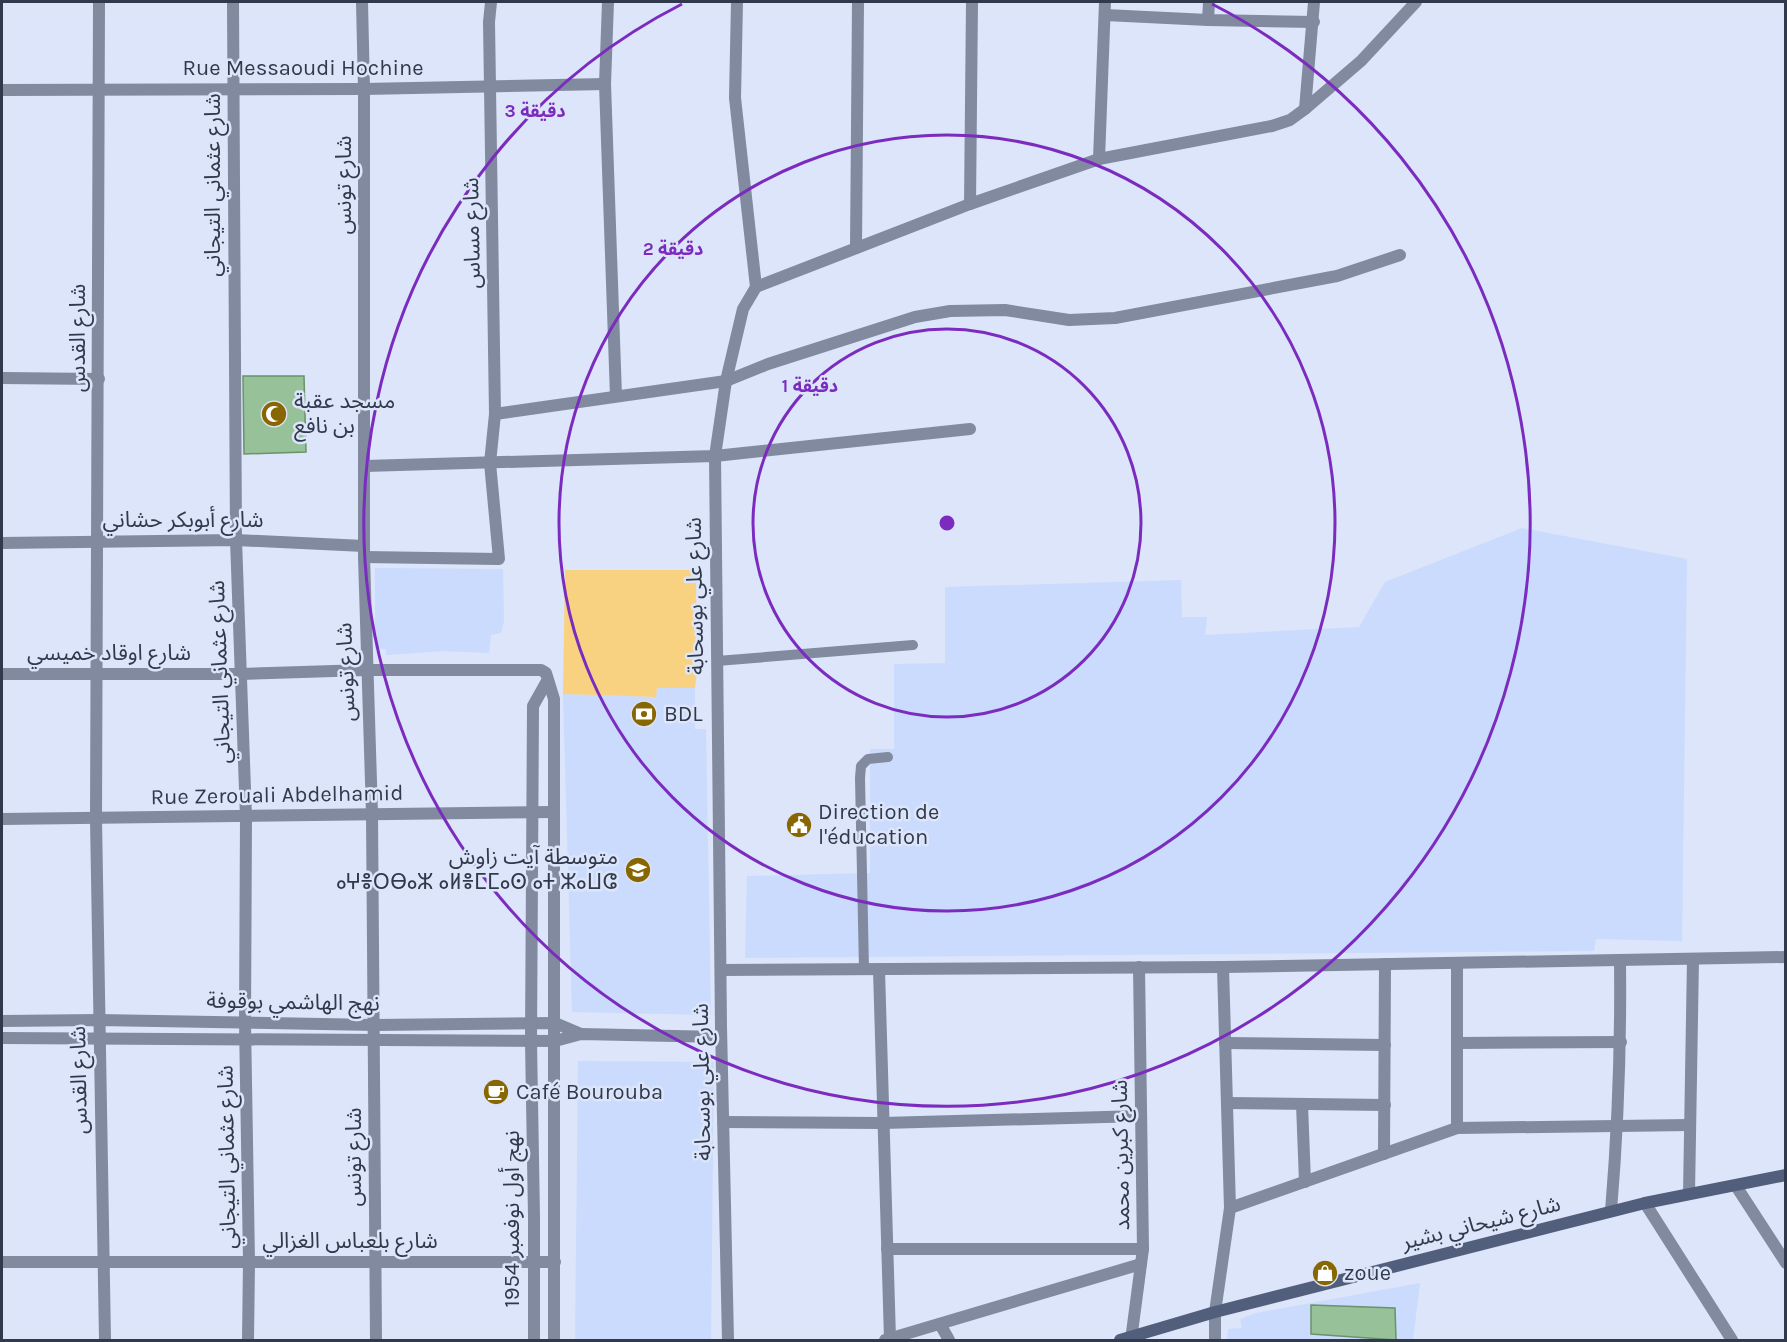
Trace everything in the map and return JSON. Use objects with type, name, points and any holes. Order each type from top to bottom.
[{"type":"main road","name":"شارع شيحاني بشير","points":[[1128,1339],[1215,1312],[1611,1211],[1785,1175]]},
{"type":"street","name":"شارع القدس","points":[[99,2],[96,819],[105,1341]]},
{"type":"street","name":"شارع عثماني التيجاني","points":[[233,2],[236,540],[246,817],[248,1341]]},
{"type":"street","name":"شارع تونس","points":[[362,2],[364,552],[372,814],[376,1341]]},
{"type":"street","name":"شارع مساس","points":[[490,463],[495,414],[489,22],[491,2]]},
{"type":"street","points":[[608,2],[605,84],[616,396]]},
{"type":"street","points":[[737,2],[735,98],[756,287],[970,204],[1099,159],[1272,126],[1290,120],[1361,61],[1416,2]]},
{"type":"street","points":[[856,248],[858,2]]},
{"type":"street","points":[[970,204],[972,2]]},
{"type":"street","points":[[1099,159],[1105,2]]},
{"type":"street","points":[[1208,20],[1209,2]]},
{"type":"street","points":[[1305,109],[1314,2]]},
{"type":"street","points":[[1105,15],[1314,22]]},
{"type":"street","name":"Rue Messaoudi Hochine","points":[[2,90],[364,89],[605,84]]},
{"type":"street","points":[[495,414],[726,381],[768,364],[915,317],[987,309],[1069,320],[1115,318],[1337,276],[1400,255]]},
{"type":"street","name":"شارع علي بوسحابة","points":[[728,1341],[721,1036],[715,456],[726,381],[743,309],[756,287]]},
{"type":"street","points":[[2,378],[99,379]]},
{"type":"street","points":[[365,466],[715,456],[970,429]]},
{"type":"street","name":"شارع أبوبكر حشاني","points":[[2,543],[236,540],[364,552],[499,559],[490,463]]},
{"type":"street","name":"شارع اوقاد خميسي","points":[[2,675],[241,674],[366,670],[544,675]]},
{"type":"street","name":"نهج أول نوفمبر 1954","points":[[544,675],[554,699],[554,1341]]},
{"type":"street","name":"نهج أول نوفمبر 1954","points":[[534,1341],[531,1041],[533,705],[544,675]]},
{"type":"street","name":"Rue Zerouali Abdelhamid","points":[[2,819],[553,812]]},
{"type":"street","points":[[721,970],[1223,967],[1785,957]]},
{"type":"street","points":[[1689,1194],[1693,959]]},
{"type":"street","points":[[1611,1211],[1618,1125],[1621,1042],[1620,960]]},
{"type":"street","points":[[1457,963],[1457,1128]]},
{"type":"street","points":[[1384,1154],[1385,964]]},
{"type":"street","name":"شارع كبرين محمد","points":[[1128,1339],[1143,1249],[1139,967]]},
{"type":"street","points":[[1215,1341],[1215,1312],[1230,1208],[1223,967]]},
{"type":"street","points":[[879,970],[887,1249],[887,1340],[1141,1264]]},
{"type":"street","name":"نهج الهاشمي بوقوفة","points":[[2,1021],[99,1020],[375,1025],[555,1023],[581,1034]]},
{"type":"street","name":"نهج الهاشمي بوقوفة","points":[[2,1038],[555,1041],[581,1034],[721,1036]]},
{"type":"street","points":[[1457,1043],[1621,1042]]},
{"type":"street","points":[[1225,1043],[1385,1046]]},
{"type":"street","points":[[1227,1103],[1385,1105]]},
{"type":"street","points":[[1302,1104],[1305,1182]]},
{"type":"street","points":[[724,1122],[883,1123],[1141,1116]]},
{"type":"street","points":[[1230,1208],[1457,1128],[1690,1125]]},
{"type":"street","points":[[1736,1186],[1785,1263]]},
{"type":"street","points":[[1645,1203],[1726,1338]]},
{"type":"street","points":[[534,1217],[554,1217]]},
{"type":"street","points":[[887,1249],[1143,1249]]},
{"type":"street","name":"شارع بلعباس الغزالي","points":[[2,1262],[555,1262]]},
{"type":"street","points":[[940,1324],[949,1341]]},
{"type":"lane","points":[[717,661],[913,645]]},
{"type":"lane","points":[[864,970],[861,766],[868,759],[888,757]]},
{"type":"shaded area","points":[[1522,528],[1687,559],[1682,941],[1596,939],[1594,951],[745,958],[747,876],[870,873],[870,749],[894,749],[894,664],[945,663],[945,587],[1181,580],[1182,617],[1207,617],[1205,635],[1359,627],[1385,582]]},
{"type":"shaded area","points":[[375,568],[503,569],[504,621],[501,633],[491,635],[489,653],[443,651],[386,655],[386,649],[375,648]]},
{"type":"shaded area","points":[[565,570],[696,570],[697,672],[695,688],[657,688],[656,697],[563,694]]},
{"type":"shaded area","name":"متوسطة آيت زاوش ⴰⵖⴻⵔⴱⴰⵣ ⴰⵍⴻⵎⵎⴰⵙ ⴰⵜ ⵣⴰⵡⵛ","points":[[656,688],[695,688],[695,729],[706,729],[711,1015],[572,1012],[563,694],[656,697]]},
{"type":"shaded area","points":[[578,1061],[714,1062],[711,1340],[575,1340]]},
{"type":"shaded area","points":[[1420,1283],[1413,1340],[1227,1340],[1228,1329],[1242,1328],[1240,1319],[1256,1313]]},
{"type":"building","name":"مسجد عقبة بن نافع","points":[[243,376],[304,376],[306,452],[244,454]]},
{"type":"building","points":[[1311,1305],[1395,1308],[1396,1340],[1311,1334]]},
{"type":"place","name":"مسجد عقبة بن نافع","points":[[274,414]]},
{"type":"place","name":"BDL","points":[[644,714]]},
{"type":"place","name":"Direction de l'éducation","points":[[799,825]]},
{"type":"place","name":"متوسطة آيت زاوش ⴰⵖⴻⵔⴱⴰⵣ ⴰⵍⴻⵎⵎⴰⵙ ⴰⵜ ⵣⴰⵡⵛ","points":[[638,870]]},
{"type":"place","name":"Café Bourouba","points":[[496,1092]]},
{"type":"place","name":"zoue","points":[[1325,1273]]}]
